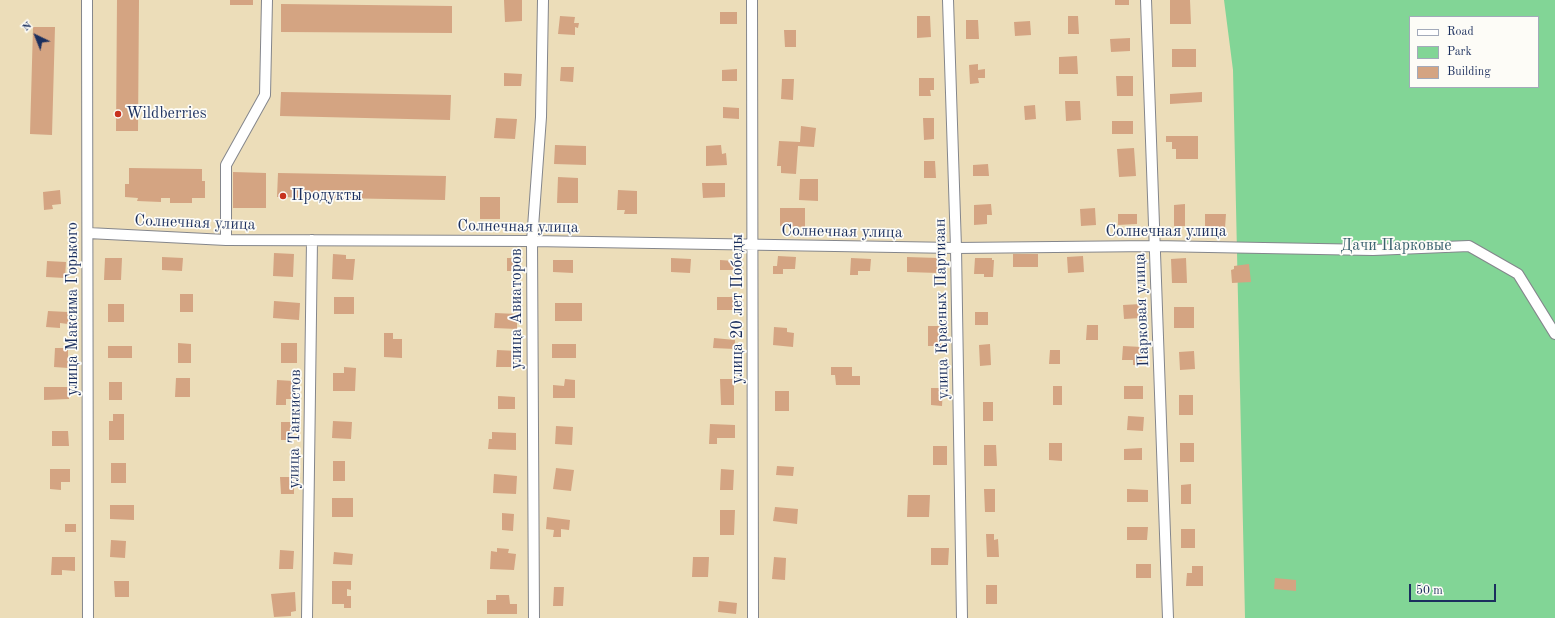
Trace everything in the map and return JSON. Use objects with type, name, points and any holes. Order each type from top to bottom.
[{"type":"street","name":"улица Максима Горького","points":[[87,0],[88,618]]},
{"type":"street","points":[[226,240],[226,165],[265,95],[267,0]]},
{"type":"street","name":"улица Авиаторов","points":[[534,618],[532,241],[541,117],[543,0]]},
{"type":"street","name":"улица 20 лет Победы","points":[[752,0],[753,618]]},
{"type":"street","name":"улица Красных Партизан","points":[[948,0],[956,248],[962,618]]},
{"type":"street","name":"Парковая улица","points":[[1146,0],[1168,618]]},
{"type":"street","name":"Солнечная улица","points":[[88,233],[226,240],[532,241],[753,246],[956,248],[1154,246],[1373,250],[1469,246],[1518,274],[1555,334]]},
{"type":"street","name":"улица Танкистов","points":[[308,618],[312,240]]},
{"type":"green space","name":"Дачи Парковые","points":[[1224,0],[1555,0],[1555,618],[1245,618],[1233,70]]},
{"type":"building","points":[[117,0],[139,0],[138,131],[116,131]]},
{"type":"building","points":[[230,0],[253,0],[253,5],[230,5]]},
{"type":"building","points":[[504,0],[522,0],[522,21],[505,22]]},
{"type":"building","points":[[1115,0],[1129,0],[1129,5],[1115,5]]},
{"type":"building","points":[[1170,0],[1190,0],[1191,24],[1170,24]]},
{"type":"building","points":[[281,4],[452,6],[452,33],[281,32]]},
{"type":"building","points":[[720,12],[737,12],[737,24],[720,24]]},
{"type":"building","points":[[560,16],[575,17],[574,23],[579,23],[578,28],[575,27],[575,35],[558,34]]},
{"type":"building","points":[[917,16],[930,16],[931,37],[917,38]]},
{"type":"building","points":[[1068,16],[1078,16],[1079,34],[1068,34]]},
{"type":"building","points":[[966,20],[978,20],[979,39],[966,39]]},
{"type":"building","points":[[1030,21],[1031,35],[1015,36],[1014,22]]},
{"type":"building","points":[[33,27],[55,27],[52,135],[30,134]]},
{"type":"building","points":[[784,30],[796,30],[796,47],[785,47]]},
{"type":"building","points":[[1130,38],[1130,51],[1111,52],[1110,39]]},
{"type":"building","points":[[1172,49],[1196,49],[1196,67],[1172,67]]},
{"type":"building","points":[[1077,56],[1078,74],[1059,74],[1059,57]]},
{"type":"building","points":[[978,64],[978,70],[985,69],[985,78],[978,78],[979,83],[970,84],[969,65]]},
{"type":"building","points":[[561,67],[574,67],[573,82],[560,81]]},
{"type":"building","points":[[737,69],[737,81],[722,81],[722,70]]},
{"type":"building","points":[[504,73],[522,74],[521,86],[504,86]]},
{"type":"building","points":[[1116,76],[1133,76],[1133,96],[1117,96]]},
{"type":"building","points":[[919,78],[934,78],[934,90],[930,90],[931,96],[919,96]]},
{"type":"building","points":[[782,79],[794,79],[793,100],[781,99]]},
{"type":"building","points":[[281,92],[451,95],[450,120],[280,116]]},
{"type":"building","points":[[1202,92],[1202,102],[1170,104],[1170,94]]},
{"type":"building","points":[[1065,101],[1080,101],[1081,120],[1066,121]]},
{"type":"building","points":[[1035,105],[1036,119],[1025,120],[1024,106]]},
{"type":"building","points":[[723,107],[739,108],[739,119],[723,118]]},
{"type":"building","points":[[496,118],[517,119],[515,139],[494,138]]},
{"type":"building","points":[[923,118],[934,118],[934,139],[924,140]]},
{"type":"building","points":[[1112,121],[1133,121],[1133,134],[1112,134]]},
{"type":"building","points":[[801,126],[816,128],[814,147],[798,146],[796,174],[781,173],[781,166],[777,166],[779,141],[800,142]]},
{"type":"building","points":[[1166,136],[1198,136],[1198,159],[1176,159],[1176,149],[1172,149],[1172,142],[1166,142]]},
{"type":"building","points":[[555,145],[586,146],[586,165],[554,164]]},
{"type":"building","points":[[721,145],[722,154],[726,153],[727,165],[706,166],[706,146]]},
{"type":"building","points":[[1134,148],[1136,176],[1119,177],[1117,149]]},
{"type":"building","points":[[924,161],[935,161],[936,178],[924,178]]},
{"type":"building","points":[[988,164],[989,176],[973,176],[973,165]]},
{"type":"building","points":[[129,168],[202,169],[202,181],[205,181],[205,198],[192,198],[192,203],[170,203],[170,198],[161,198],[161,202],[137,201],[138,198],[125,197],[125,184],[129,184]]},
{"type":"building","points":[[233,172],[266,173],[266,208],[233,208]]},
{"type":"building","points":[[278,173],[446,176],[445,200],[277,197]]},
{"type":"building","points":[[558,177],[578,178],[578,203],[557,203]]},
{"type":"building","points":[[800,179],[818,179],[818,201],[799,200]]},
{"type":"building","points":[[702,183],[725,183],[725,197],[703,198]]},
{"type":"building","points":[[60,190],[61,204],[52,205],[53,209],[44,210],[43,192]]},
{"type":"building","points":[[618,190],[637,191],[637,214],[624,214],[625,210],[617,210]]},
{"type":"building","points":[[480,197],[500,197],[500,219],[480,219]]},
{"type":"building","points":[[991,204],[992,215],[987,215],[987,224],[974,225],[974,205]]},
{"type":"building","points":[[1185,204],[1185,226],[1174,226],[1174,205]]},
{"type":"building","points":[[780,208],[805,208],[805,227],[780,226]]},
{"type":"building","points":[[1095,208],[1096,225],[1081,226],[1080,209]]},
{"type":"building","points":[[1118,214],[1137,214],[1137,224],[1118,225]]},
{"type":"building","points":[[1205,214],[1226,214],[1225,228],[1205,228]]},
{"type":"building","points":[[274,253],[294,254],[293,277],[273,276]]},
{"type":"building","points":[[333,254],[346,255],[346,259],[355,259],[353,280],[332,279]]},
{"type":"building","points":[[1013,254],[1038,254],[1038,267],[1013,267]]},
{"type":"building","points":[[778,256],[796,257],[795,269],[783,269],[783,274],[773,274],[773,266],[777,266]]},
{"type":"building","points":[[1083,256],[1084,272],[1068,273],[1067,257]]},
{"type":"building","points":[[162,257],[183,258],[182,271],[162,270]]},
{"type":"building","points":[[907,257],[938,258],[938,273],[907,272]]},
{"type":"building","points":[[105,258],[122,258],[121,280],[104,280]]},
{"type":"building","points":[[507,258],[520,258],[520,271],[507,271]]},
{"type":"building","points":[[671,258],[691,259],[690,273],[671,272]]},
{"type":"building","points":[[851,258],[871,259],[870,271],[858,271],[858,275],[850,275]]},
{"type":"building","points":[[975,258],[992,258],[992,260],[994,260],[993,277],[984,277],[984,274],[974,274]]},
{"type":"building","points":[[1186,258],[1187,283],[1172,283],[1171,259]]},
{"type":"building","points":[[553,260],[573,260],[573,273],[553,272]]},
{"type":"building","points":[[720,260],[734,261],[733,270],[720,270]]},
{"type":"building","points":[[47,261],[66,262],[65,278],[46,277]]},
{"type":"building","points":[[1249,264],[1251,282],[1232,283],[1231,270],[1234,269],[1234,266]]},
{"type":"building","points":[[180,294],[193,294],[193,312],[180,312]]},
{"type":"building","points":[[334,297],[354,297],[354,314],[334,314]]},
{"type":"building","points":[[717,297],[733,297],[733,310],[717,310]]},
{"type":"building","points":[[274,301],[300,303],[299,320],[273,318]]},
{"type":"building","points":[[555,303],[582,303],[582,321],[555,321]]},
{"type":"building","points":[[108,304],[124,304],[124,322],[108,322]]},
{"type":"building","points":[[1141,304],[1141,318],[1124,319],[1123,305]]},
{"type":"building","points":[[1174,307],[1194,307],[1194,328],[1174,328]]},
{"type":"building","points":[[48,311],[68,312],[68,324],[60,323],[60,328],[46,327]]},
{"type":"building","points":[[975,312],[988,312],[988,325],[975,325]]},
{"type":"building","points":[[495,313],[517,314],[517,329],[494,328]]},
{"type":"building","points":[[1087,325],[1098,325],[1098,340],[1086,340]]},
{"type":"building","points":[[928,326],[941,326],[941,346],[928,346]]},
{"type":"building","points":[[774,327],[787,328],[787,332],[794,333],[793,347],[773,345]]},
{"type":"building","points":[[384,333],[393,333],[393,339],[402,339],[402,358],[384,357]]},
{"type":"building","points":[[714,338],[735,340],[735,349],[713,348]]},
{"type":"building","points":[[178,343],[191,344],[191,363],[178,363]]},
{"type":"building","points":[[281,343],[297,343],[297,363],[281,363]]},
{"type":"building","points":[[552,344],[576,344],[576,358],[552,358]]},
{"type":"building","points":[[990,344],[991,365],[980,366],[979,345]]},
{"type":"building","points":[[108,346],[132,346],[132,358],[108,358]]},
{"type":"building","points":[[1123,346],[1142,347],[1142,365],[1133,365],[1133,360],[1122,360]]},
{"type":"building","points":[[55,348],[68,348],[68,368],[54,367]]},
{"type":"building","points":[[497,350],[517,351],[516,367],[496,367]]},
{"type":"building","points":[[1050,350],[1060,350],[1060,364],[1049,364]]},
{"type":"building","points":[[1194,351],[1195,369],[1180,370],[1179,352]]},
{"type":"building","points":[[344,367],[356,368],[355,391],[333,391],[333,373],[344,373]]},
{"type":"building","points":[[831,367],[852,367],[852,376],[860,376],[860,385],[836,385],[835,375],[831,375]]},
{"type":"building","points":[[176,378],[190,378],[190,397],[175,397]]},
{"type":"building","points":[[565,379],[575,380],[575,398],[553,398],[553,385],[564,386]]},
{"type":"building","points":[[720,379],[734,379],[734,405],[721,405]]},
{"type":"building","points":[[277,380],[293,381],[293,399],[286,399],[286,405],[276,405]]},
{"type":"building","points":[[109,382],[122,382],[122,400],[109,400]]},
{"type":"building","points":[[1053,386],[1062,386],[1062,405],[1053,405]]},
{"type":"building","points":[[1124,386],[1143,386],[1143,399],[1124,399]]},
{"type":"building","points":[[44,387],[69,387],[69,399],[44,400]]},
{"type":"building","points":[[931,388],[943,388],[942,406],[931,405]]},
{"type":"building","points":[[775,391],[789,391],[789,411],[775,411]]},
{"type":"building","points":[[1179,395],[1193,395],[1193,415],[1179,415]]},
{"type":"building","points":[[498,396],[515,397],[515,409],[498,409]]},
{"type":"building","points":[[983,402],[993,402],[993,421],[983,421]]},
{"type":"building","points":[[113,414],[124,414],[124,440],[109,440],[109,421],[113,421]]},
{"type":"building","points":[[1128,416],[1144,417],[1143,431],[1127,430]]},
{"type":"building","points":[[333,421],[352,422],[351,439],[332,438]]},
{"type":"building","points":[[281,422],[293,422],[293,440],[281,440]]},
{"type":"building","points":[[710,424],[735,425],[735,438],[717,438],[717,444],[709,444]]},
{"type":"building","points":[[556,426],[573,427],[572,445],[555,444]]},
{"type":"building","points":[[52,431],[68,431],[69,446],[52,446]]},
{"type":"building","points":[[492,432],[516,433],[516,450],[488,449],[489,439],[492,439]]},
{"type":"building","points":[[1049,443],[1062,443],[1062,461],[1049,460]]},
{"type":"building","points":[[1180,443],[1194,443],[1194,462],[1180,462]]},
{"type":"building","points":[[984,445],[996,445],[997,466],[984,466]]},
{"type":"building","points":[[933,446],[947,446],[947,465],[933,465]]},
{"type":"building","points":[[1142,448],[1142,460],[1124,460],[1124,449]]},
{"type":"building","points":[[333,461],[345,461],[345,481],[333,481]]},
{"type":"building","points":[[111,463],[126,463],[126,483],[111,483]]},
{"type":"building","points":[[777,466],[794,467],[793,476],[776,475]]},
{"type":"building","points":[[556,468],[574,470],[571,491],[553,489]]},
{"type":"building","points":[[50,469],[70,469],[70,482],[61,482],[61,490],[50,489]]},
{"type":"building","points":[[721,469],[734,470],[733,490],[720,490]]},
{"type":"building","points":[[494,474],[517,476],[516,494],[493,493]]},
{"type":"building","points":[[280,477],[294,477],[294,494],[281,494]]},
{"type":"building","points":[[1191,484],[1191,504],[1181,504],[1181,485]]},
{"type":"building","points":[[984,489],[995,489],[995,512],[985,512]]},
{"type":"building","points":[[1127,489],[1148,490],[1148,502],[1127,502]]},
{"type":"building","points":[[908,495],[930,495],[929,517],[907,517]]},
{"type":"building","points":[[332,498],[353,498],[353,517],[332,517]]},
{"type":"building","points":[[110,505],[134,505],[134,520],[110,519]]},
{"type":"building","points":[[775,507],[798,509],[797,524],[773,521]]},
{"type":"building","points":[[720,510],[735,510],[734,535],[720,535]]},
{"type":"building","points":[[502,513],[514,514],[513,531],[502,530]]},
{"type":"building","points":[[547,517],[570,520],[569,530],[561,529],[561,537],[553,537],[554,530],[546,529]]},
{"type":"building","points":[[65,524],[76,524],[76,532],[65,532]]},
{"type":"building","points":[[1127,527],[1148,527],[1147,540],[1127,540]]},
{"type":"building","points":[[1181,529],[1195,529],[1195,548],[1181,548]]},
{"type":"building","points":[[986,534],[994,534],[994,540],[998,539],[999,557],[987,557]]},
{"type":"building","points":[[111,540],[126,541],[125,558],[110,557]]},
{"type":"building","points":[[497,548],[509,549],[508,553],[516,554],[514,570],[490,569],[491,551],[497,552]]},
{"type":"building","points":[[931,548],[949,548],[948,565],[931,565]]},
{"type":"building","points":[[280,550],[294,551],[293,569],[279,569]]},
{"type":"building","points":[[334,552],[353,554],[352,565],[333,564]]},
{"type":"building","points":[[52,557],[75,557],[75,571],[62,570],[62,575],[51,575]]},
{"type":"building","points":[[693,557],[709,557],[708,577],[692,577]]},
{"type":"building","points":[[774,557],[786,558],[785,580],[772,579]]},
{"type":"building","points":[[1136,564],[1151,564],[1151,578],[1136,578]]},
{"type":"building","points":[[1192,566],[1203,566],[1203,586],[1186,586],[1187,573],[1192,573]]},
{"type":"building","points":[[1275,578],[1296,580],[1296,591],[1274,589]]},
{"type":"building","points":[[114,581],[129,581],[129,597],[115,597]]},
{"type":"building","points":[[332,581],[351,581],[351,590],[347,589],[347,596],[351,596],[351,608],[344,608],[344,604],[332,604]]},
{"type":"building","points":[[986,585],[997,585],[997,604],[986,604]]},
{"type":"building","points":[[554,587],[564,587],[563,606],[553,606]]},
{"type":"building","points":[[295,592],[296,611],[291,612],[291,616],[274,617],[271,594]]},
{"type":"building","points":[[496,595],[509,595],[510,604],[517,604],[517,614],[487,614],[487,600],[496,600]]},
{"type":"building","points":[[719,601],[737,603],[736,614],[718,612]]},
{"type":"place","name":"Wildberries","points":[[118,114]]},
{"type":"place","name":"Продукты","points":[[283,196]]}]
